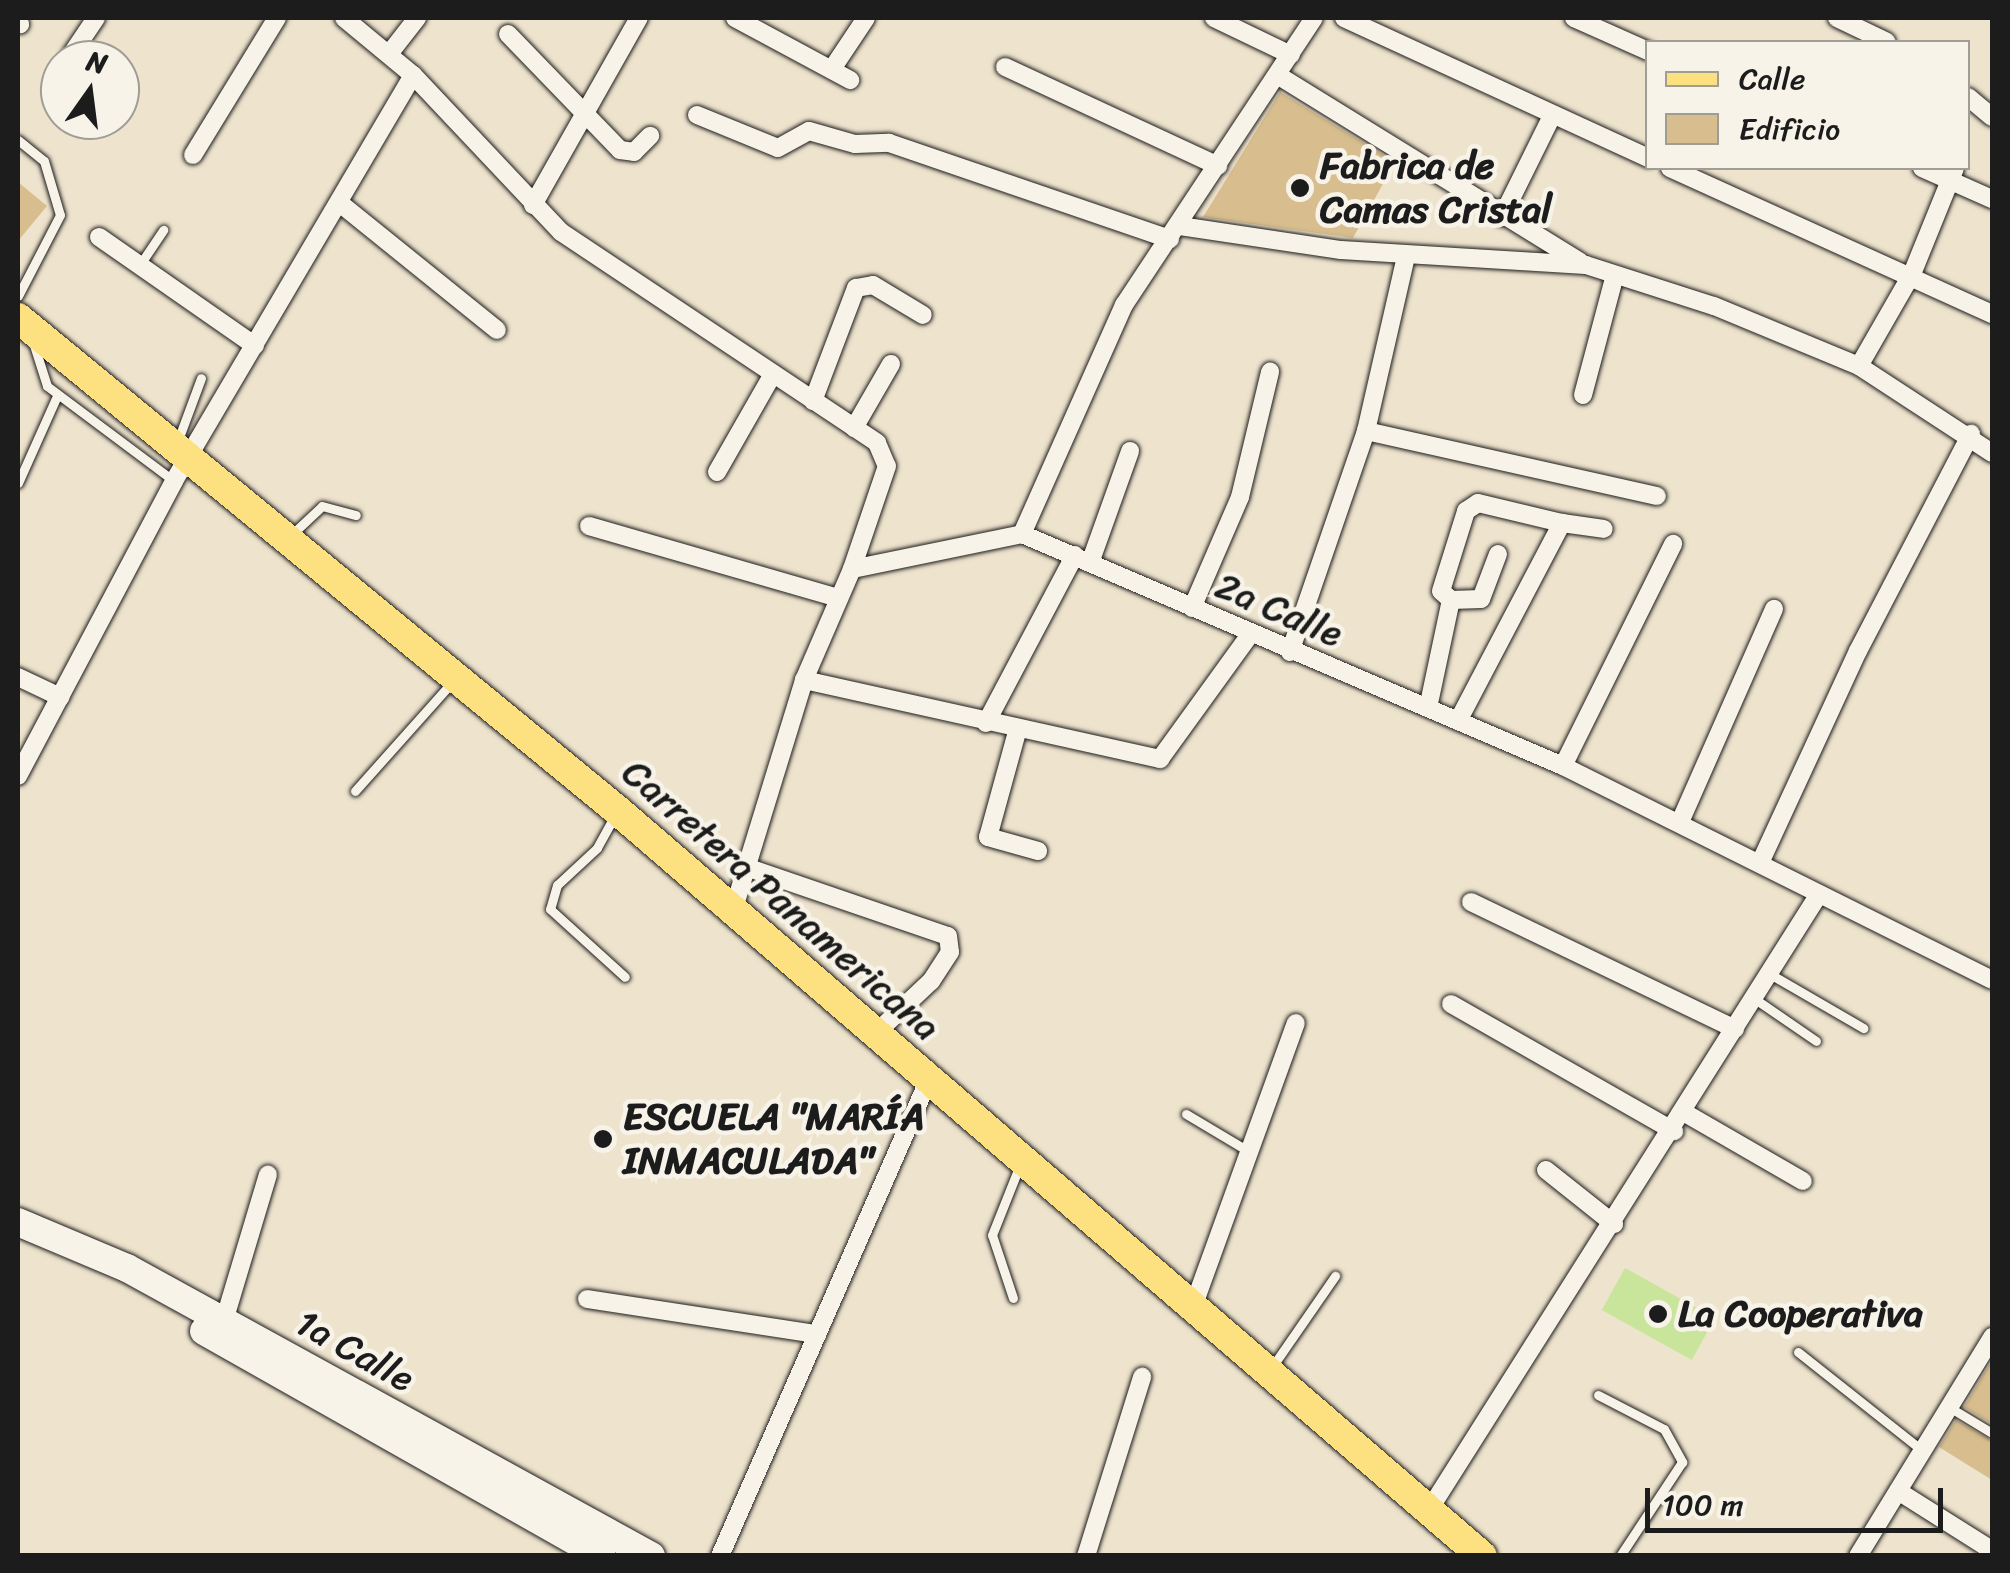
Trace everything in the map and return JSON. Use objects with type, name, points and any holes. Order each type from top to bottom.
[{"type":"main road","name":"Carretera Panamericana","points":[[25,324],[178,462],[287,539],[618,810],[1482,1556]]},
{"type":"street","points":[[81,40],[96,18]]},
{"type":"street","points":[[193,155],[276,18]]},
{"type":"street","points":[[344,18],[414,75],[533,205],[592,254],[877,442],[886,466],[852,569],[804,680],[734,912]]},
{"type":"street","points":[[389,54],[418,18]]},
{"type":"street","points":[[533,205],[588,115],[639,18]]},
{"type":"street","points":[[735,18],[850,80]]},
{"type":"street","points":[[832,69],[866,18]]},
{"type":"street","points":[[1214,18],[1291,55]]},
{"type":"street","points":[[852,569],[1022,534],[1124,305],[1314,18]]},
{"type":"street","points":[[1344,18],[1645,157]]},
{"type":"street","points":[[1837,18],[1883,40]]},
{"type":"street","points":[[1587,20],[1645,49]]},
{"type":"street","points":[[508,34],[620,150],[634,152],[650,136]]},
{"type":"street","points":[[1005,67],[1218,166]]},
{"type":"street","points":[[18,776],[178,462],[342,205],[414,75]]},
{"type":"street","points":[[1279,76],[1502,217],[1586,265],[1714,306],[1860,366],[1971,434],[1992,453]]},
{"type":"street","points":[[1970,99],[1992,117]]},
{"type":"street","points":[[696,115],[778,148],[802,131],[889,143],[1175,233],[1406,256],[1586,265]]},
{"type":"street","points":[[1502,217],[1552,116]]},
{"type":"street","points":[[1675,170],[1912,274],[1992,314]]},
{"type":"street","points":[[1860,366],[1912,274],[1952,173],[1992,199]]},
{"type":"street","points":[[342,205],[497,330]]},
{"type":"street","points":[[99,237],[255,346]]},
{"type":"street","points":[[1290,652],[1366,431],[1406,256]]},
{"type":"street","points":[[1583,394],[1615,275]]},
{"type":"street","points":[[813,401],[856,288],[873,285],[923,315]]},
{"type":"street","points":[[854,428],[891,364]]},
{"type":"street","points":[[1192,608],[1240,496],[1270,372]]},
{"type":"street","points":[[716,472],[772,374]]},
{"type":"street","points":[[1366,431],[1657,496]]},
{"type":"street","points":[[1760,863],[1858,650],[1971,434]]},
{"type":"street","points":[[986,723],[1083,559],[1130,451]]},
{"type":"street","points":[[1498,554],[1482,599],[1452,600],[1441,591],[1471,505],[1604,529]]},
{"type":"street","points":[[1458,721],[1562,523]]},
{"type":"street","points":[[589,526],[838,598]]},
{"type":"street","name":"2a Calle","points":[[1022,534],[1249,636],[1562,766],[1992,980]]},
{"type":"street","points":[[1562,766],[1673,544]]},
{"type":"street","points":[[1428,708],[1452,600]]},
{"type":"street","points":[[1680,822],[1774,609]]},
{"type":"street","points":[[804,680],[1017,732],[1160,759],[1249,636]]},
{"type":"street","points":[[18,677],[60,697]]},
{"type":"street","points":[[1017,732],[988,837],[1038,851]]},
{"type":"street","points":[[746,867],[948,936],[950,952],[931,981],[875,1034]]},
{"type":"street","points":[[1429,1510],[1686,1113],[1820,894]]},
{"type":"street","points":[[1470,902],[1735,1030]]},
{"type":"street","points":[[1451,1004],[1674,1131]]},
{"type":"street","points":[[1193,1307],[1296,1023]]},
{"type":"street","points":[[720,1556],[929,1079]]},
{"type":"street","points":[[1686,1113],[1803,1181]]},
{"type":"street","points":[[1546,1170],[1614,1224]]},
{"type":"street","points":[[224,1321],[268,1174]]},
{"type":"street","name":"1a Calle","points":[[18,1222],[75,1242],[651,1556]]},
{"type":"street","name":"1a Calle","points":[[18,1222],[68,1258],[602,1556]]},
{"type":"street","points":[[588,1299],[817,1334]]},
{"type":"street","points":[[1858,1556],[1992,1336]]},
{"type":"street","points":[[1086,1556],[1142,1376]]},
{"type":"street","points":[[1898,1491],[1988,1548]]},
{"type":"lane","points":[[18,140],[44,162],[60,215],[18,296]]},
{"type":"lane","points":[[140,263],[164,230]]},
{"type":"lane","points":[[25,324],[37,372],[57,396],[178,462],[200,378]]},
{"type":"lane","points":[[18,483],[57,396]]},
{"type":"lane","points":[[287,539],[312,510],[356,514]]},
{"type":"lane","points":[[355,791],[426,721],[456,678]]},
{"type":"lane","points":[[618,810],[597,848],[558,885],[550,909],[625,978]]},
{"type":"lane","points":[[1770,974],[1863,1028]]},
{"type":"lane","points":[[1755,999],[1816,1042]]},
{"type":"lane","points":[[1186,1114],[1248,1151]]},
{"type":"lane","points":[[1013,1298],[992,1235],[1022,1160]]},
{"type":"lane","points":[[1270,1370],[1334,1276]]},
{"type":"lane","points":[[1798,1352],[1923,1450]]},
{"type":"lane","points":[[1598,1395],[1664,1429],[1682,1462],[1620,1556]]},
{"type":"lane","points":[[1950,1407],[1992,1433]]},
{"type":"green space","name":"La Cooperativa","points":[[1625,1268],[1715,1318],[1692,1360],[1602,1310]]},
{"type":"building","name":"Fabrica de Camas Cristal","points":[[1280,92],[1395,162],[1353,238],[1203,217]]},
{"type":"building","points":[[18,182],[47,206],[18,241]]},
{"type":"building","points":[[1992,1360],[1992,1424],[1964,1407]]},
{"type":"building","points":[[1956,1420],[1992,1441],[1992,1480],[1939,1447]]},
{"type":"place","name":"Fabrica de Camas Cristal","points":[[1300,188]]},
{"type":"place","name":"ESCUELA \"MARÍA INMACULADA\"","points":[[603,1139]]},
{"type":"place","name":"La Cooperativa","points":[[1658,1314]]}]
